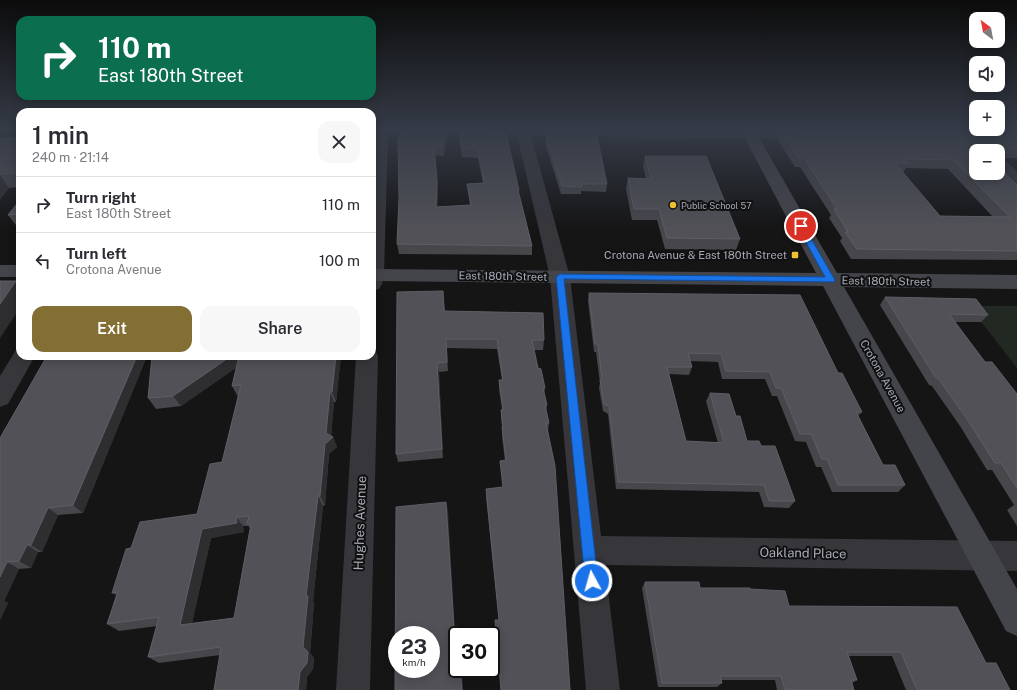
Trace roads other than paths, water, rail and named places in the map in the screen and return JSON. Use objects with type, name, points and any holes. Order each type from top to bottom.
[{"type":"main road","name":"Crotona Avenue","points":[[767,163],[1017,620]]},
{"type":"main road","points":[[0,271],[16,271]]},
{"type":"main road","name":"East 180th Street","points":[[376,278],[560,277],[1017,282]]},
{"type":"street","points":[[376,215],[378,163]]},
{"type":"street","points":[[532,163],[560,277],[603,690]]},
{"type":"street","points":[[1005,169],[1017,180]]},
{"type":"street","points":[[0,397],[22,360]]},
{"type":"street","name":"Hughes Avenue","points":[[353,690],[366,360]]},
{"type":"street","name":"Oakland Place","points":[[588,550],[1017,556]]},
{"type":"place","name":"Public School 57","points":[[673,205]]},
{"type":"place","name":"Crotona Avenue & East 180th Street","points":[[795,255]]}]
